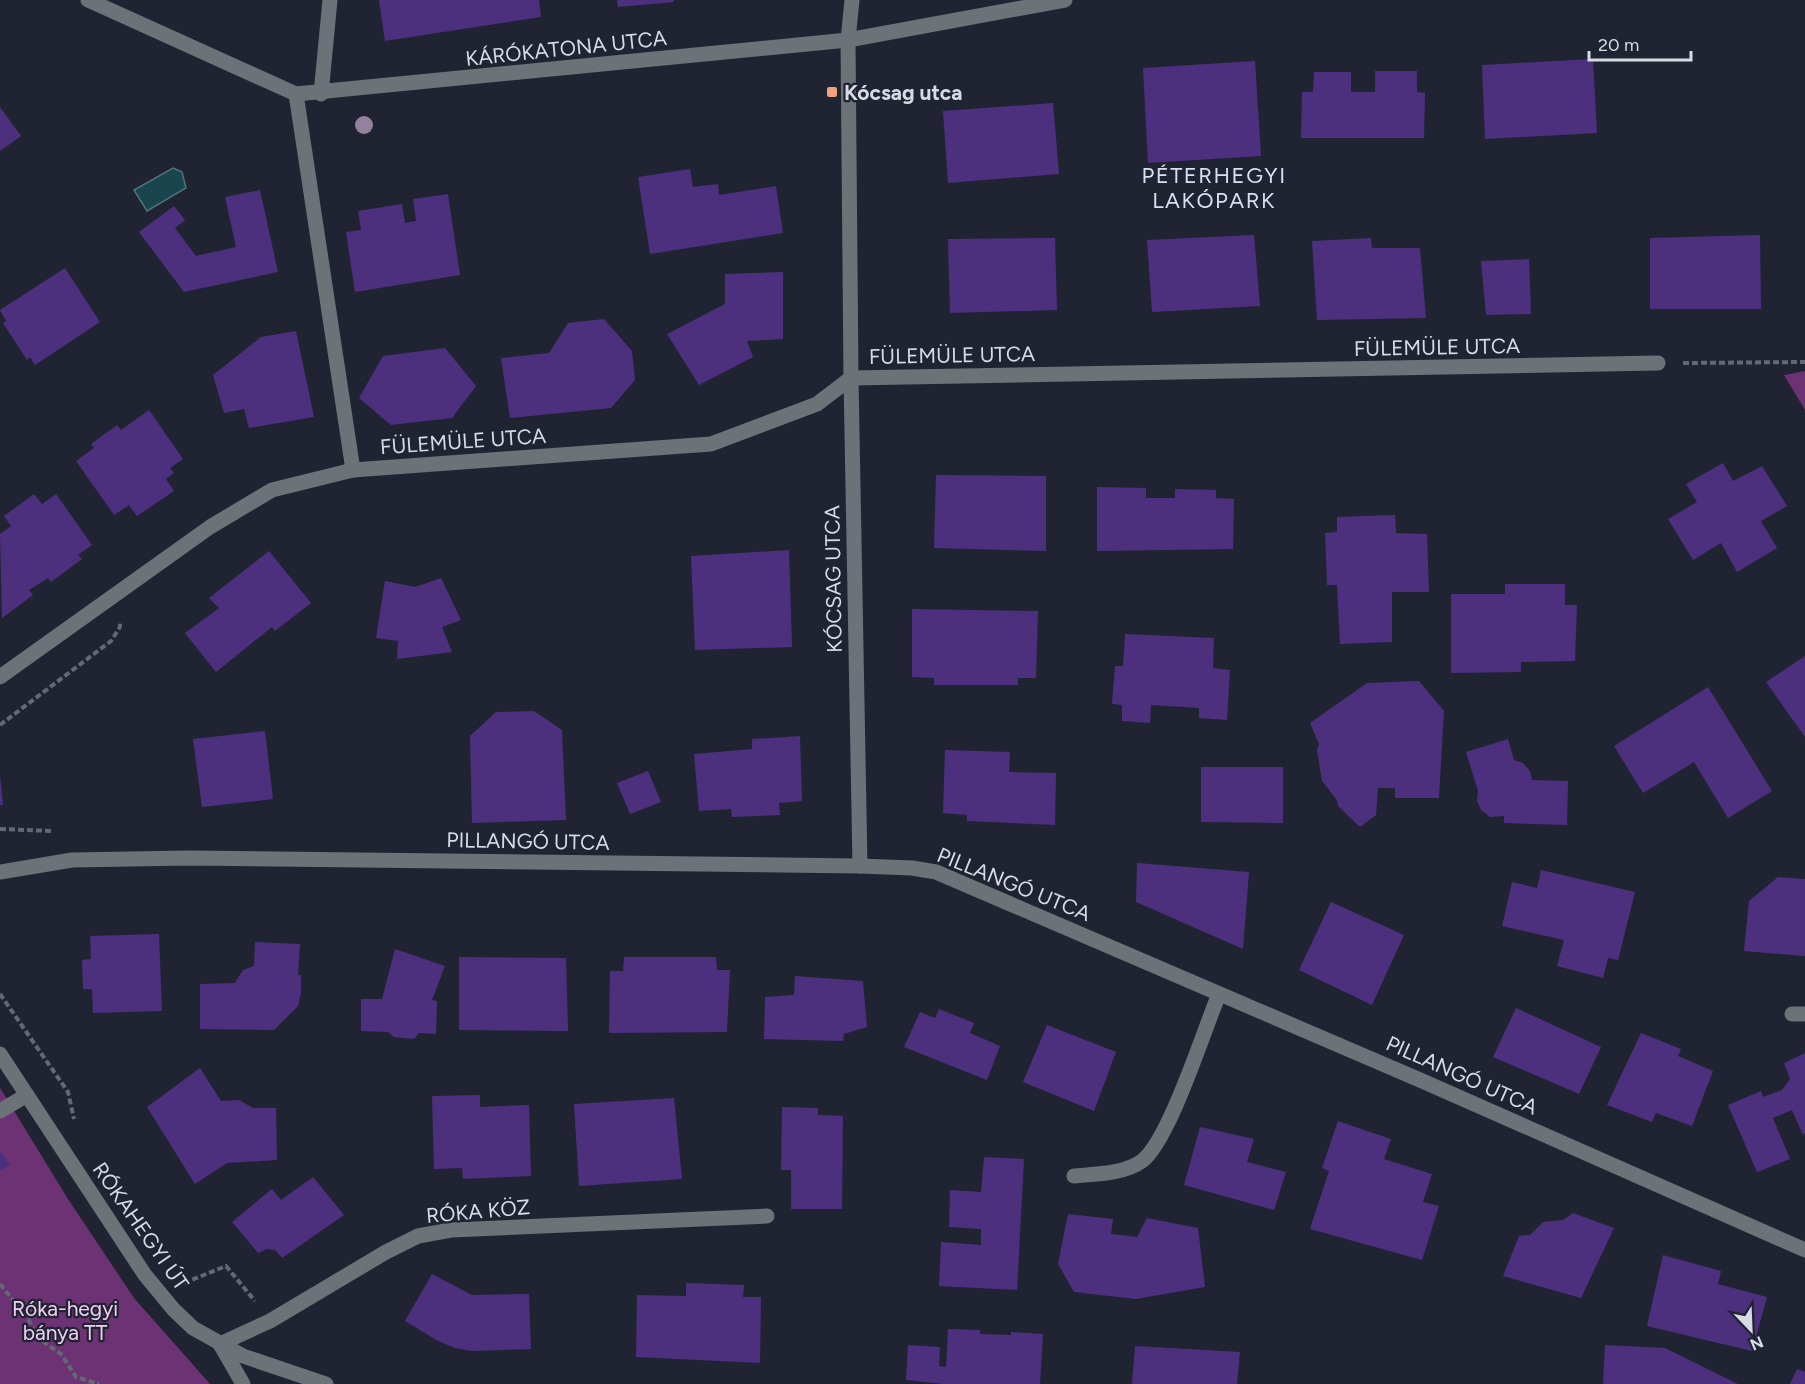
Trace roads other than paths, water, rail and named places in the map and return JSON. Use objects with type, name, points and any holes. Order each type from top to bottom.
[{"type":"street","name":"KÁRÓKATONA UTCA","points":[[88,0],[296,94],[321,94],[848,40],[1065,0]]},
{"type":"street","points":[[321,94],[330,0]]},
{"type":"street","name":"KÓCSAG UTCA","points":[[852,0],[848,40],[851,378],[860,866]]},
{"type":"street","points":[[296,94],[353,470]]},
{"type":"street","name":"FÜLEMÜLE UTCA","points":[[0,677],[210,527],[272,490],[353,470],[711,444],[817,404],[851,378],[1658,363]]},
{"type":"street","name":"PILLANGÓ UTCA","points":[[0,872],[72,860],[188,858],[860,866],[912,868],[936,872],[1805,1250]]},
{"type":"street","points":[[1074,1176],[1115,1171],[1141,1162],[1161,1140],[1219,994]]},
{"type":"street","name":"RÓKAHEGYI ÚT","points":[[0,1054],[145,1275],[174,1310],[193,1328],[220,1344],[276,1368],[326,1384]]},
{"type":"street","points":[[0,1111],[27,1095]]},
{"type":"street","name":"RÓKA KÖZ","points":[[220,1344],[270,1321],[386,1252],[418,1236],[451,1230],[767,1216]]},
{"type":"street","points":[[220,1344],[243,1384]]},
{"type":"place","name":"Kócsag utca","points":[[832,92]]},
{"type":"district","name":"PÉTERHEGYI LAKÓPARK","points":[[1214,188]]},
{"type":"park label","name":"Róka-hegyi bánya TT","points":[[65,1320]]}]
